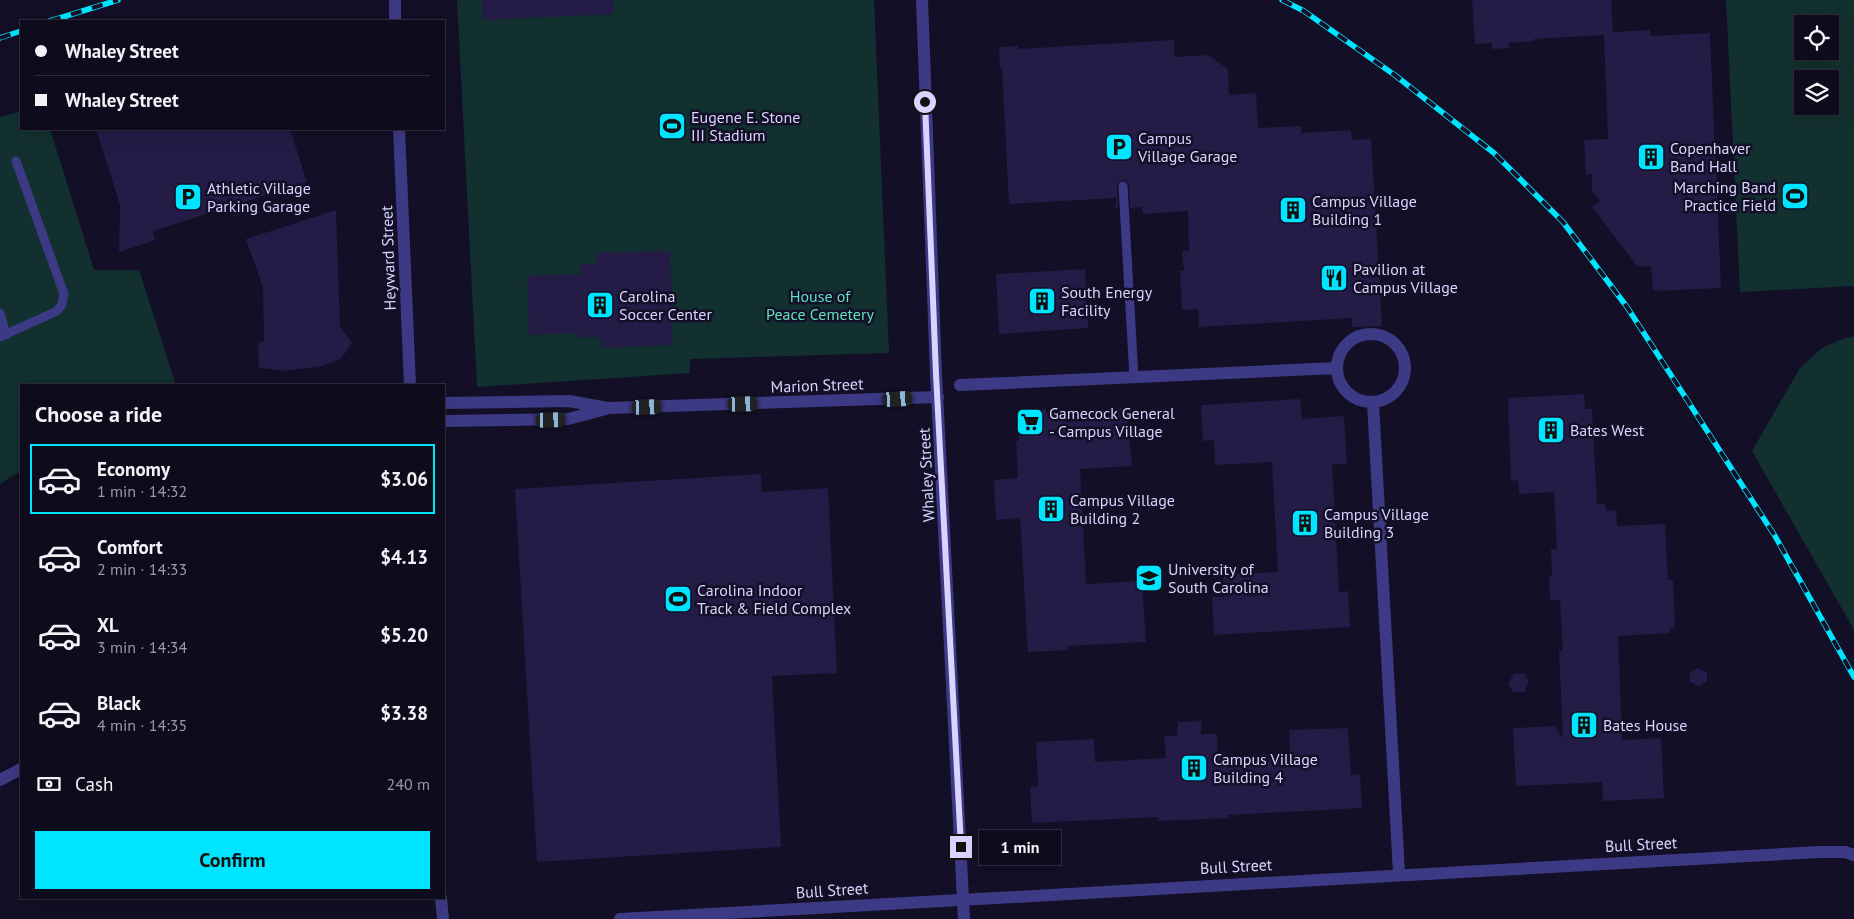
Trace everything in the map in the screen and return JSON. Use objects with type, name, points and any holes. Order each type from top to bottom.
[{"type":"street","points":[[394,0],[395,20]]},
{"type":"street","name":"Whaley Street","points":[[922,0],[938,397],[964,919]]},
{"type":"street","name":"Heyward Street","points":[[399,130],[410,384]]},
{"type":"street","points":[[1375,334],[1386,337],[1395,343],[1402,352],[1405,363],[1404,380],[1394,394],[1385,400],[1374,403],[1355,398],[1348,393],[1342,386],[1337,368],[1342,352],[1353,339],[1363,335],[1375,334]]},
{"type":"street","points":[[960,385],[1337,368]]},
{"type":"street","name":"Marion Street","points":[[445,403],[569,401],[608,408],[938,397]]},
{"type":"street","points":[[1374,403],[1399,873]]},
{"type":"street","name":"Marion Street","points":[[445,421],[568,419],[608,408]]},
{"type":"street","points":[[0,780],[20,770]]},
{"type":"street","name":"Bull Street","points":[[620,919],[1399,873],[1820,852],[1845,852],[1854,855]]},
{"type":"street","points":[[441,899],[443,919]]},
{"type":"lane","points":[[0,313],[3,336],[58,311],[64,294],[16,161]]},
{"type":"lane","points":[[1123,186],[1134,377]]},
{"type":"green space","name":"Eugene E. Stone III Stadium","points":[[457,0],[874,0],[889,353],[690,359],[690,373],[477,387]]},
{"type":"green space","name":"Marching Band Practice Field","points":[[1726,0],[1854,0],[1854,286],[1740,292]]},
{"type":"green space","points":[[20,111],[20,130],[50,130],[94,270],[139,270],[175,382],[172,384],[20,384],[20,472],[0,484],[0,117]]},
{"type":"green space","points":[[1854,337],[1854,630],[1752,451],[1800,368],[1822,348],[1845,338]]},
{"type":"building","points":[[482,0],[613,0],[614,14],[483,20]]},
{"type":"building","name":"Copenhaver Band Hall","points":[[1472,0],[1611,0],[1613,32],[1650,30],[1651,36],[1710,33],[1721,288],[1653,291],[1651,266],[1638,267],[1592,207],[1600,201],[1592,190],[1592,174],[1586,175],[1584,140],[1608,139],[1604,35],[1534,39],[1534,41],[1509,43],[1509,48],[1492,49],[1492,43],[1475,44]]},
{"type":"building","points":[[1174,40],[1174,57],[1209,55],[1228,69],[1229,95],[1256,93],[1258,128],[1301,126],[1301,133],[1351,130],[1352,140],[1371,139],[1382,326],[1352,327],[1352,318],[1199,327],[1198,309],[1182,310],[1180,271],[1184,271],[1182,251],[1189,251],[1188,211],[1143,214],[1142,207],[1130,208],[1129,185],[1125,180],[1117,184],[1118,208],[1116,209],[1116,198],[1009,204],[1002,68],[1000,68],[999,47],[1018,46],[1018,49]]},
{"type":"building","name":"Athletic Village Parking Garage","points":[[96,130],[290,130],[307,182],[153,231],[155,240],[119,252],[120,205]]},
{"type":"building","points":[[336,210],[340,327],[352,343],[340,359],[322,366],[285,371],[259,368],[258,343],[264,341],[263,288],[246,239]]},
{"type":"building","name":"Carolina Soccer Center","points":[[670,251],[673,345],[602,348],[601,337],[578,338],[578,333],[529,335],[527,276],[581,274],[580,264],[597,263],[596,253]]},
{"type":"building","name":"South Energy Facility","points":[[1085,269],[1088,328],[999,334],[996,274]]},
{"type":"building","points":[[1584,394],[1585,409],[1592,409],[1597,504],[1605,504],[1606,511],[1616,510],[1617,526],[1665,524],[1668,580],[1673,580],[1675,627],[1670,628],[1670,633],[1618,636],[1622,740],[1661,738],[1664,798],[1603,801],[1602,782],[1516,786],[1513,728],[1555,726],[1563,739],[1559,651],[1563,651],[1560,600],[1550,601],[1549,577],[1552,576],[1551,549],[1557,549],[1554,492],[1519,494],[1518,480],[1511,481],[1508,398]]},
{"type":"building","name":"Campus Village Building 3","points":[[1300,399],[1302,419],[1344,416],[1347,464],[1332,464],[1339,592],[1348,591],[1350,627],[1214,635],[1212,597],[1224,597],[1223,575],[1278,572],[1272,462],[1215,465],[1214,440],[1203,441],[1201,405]]},
{"type":"building","name":"Campus Village Building 2","points":[[1126,408],[1132,466],[1080,469],[1086,584],[1142,581],[1146,642],[1067,646],[1067,650],[1028,652],[1020,518],[996,520],[994,480],[1018,478],[1016,441],[1019,441],[1018,415],[1022,414],[1022,410],[1046,409],[1046,413],[1052,413],[1052,416],[1090,414],[1090,410]]},
{"type":"building","name":"Carolina Indoor Track & Field Complex","points":[[761,474],[762,492],[828,488],[837,673],[772,676],[781,847],[537,862],[515,489]]},
{"type":"building","points":[[1698,668],[1707,672],[1707,681],[1699,686],[1690,682],[1690,673]]},
{"type":"building","points":[[1524,673],[1529,682],[1524,692],[1513,692],[1508,683],[1514,674]]},
{"type":"building","name":"Campus Village Building 4","points":[[1202,721],[1201,734],[1217,734],[1218,756],[1290,753],[1289,730],[1348,728],[1351,775],[1360,774],[1362,808],[1228,815],[1229,818],[1158,821],[1158,817],[1032,823],[1030,787],[1038,786],[1036,742],[1094,739],[1095,762],[1166,758],[1164,736],[1177,736],[1178,722]]},
{"type":"railway","points":[[53,20],[118,0]]},
{"type":"railway","points":[[1282,0],[1304,11],[1396,76],[1494,153],[1563,222],[1627,307],[1775,536],[1854,677]]},
{"type":"railway","points":[[0,38],[20,31]]},
{"type":"place","name":"Eugene E. Stone III Stadium","points":[[672,126]]},
{"type":"place","name":"Campus Village Garage","points":[[1119,147]]},
{"type":"place","name":"Copenhaver Band Hall","points":[[1651,157]]},
{"type":"place","name":"Marching Band Practice Field","points":[[1795,196]]},
{"type":"place","name":"Athletic Village Parking Garage","points":[[188,197]]},
{"type":"place","name":"Campus Village Building 1","points":[[1293,210]]},
{"type":"place","name":"Pavilion at Campus Village","points":[[1334,278]]},
{"type":"place","name":"South Energy Facility","points":[[1042,301]]},
{"type":"place","name":"Carolina Soccer Center","points":[[600,305]]},
{"type":"place","name":"Gamecock General - Campus Village","points":[[1030,422]]},
{"type":"place","name":"Bates West","points":[[1551,430]]},
{"type":"place","name":"Campus Village Building 2","points":[[1051,509]]},
{"type":"place","name":"Campus Village Building 3","points":[[1305,523]]},
{"type":"place","name":"University of South Carolina","points":[[1149,578]]},
{"type":"place","name":"Carolina Indoor Track & Field Complex","points":[[678,599]]},
{"type":"place","name":"Bates House","points":[[1584,725]]},
{"type":"place","name":"Campus Village Building 4","points":[[1194,768]]},
{"type":"route","points":[[925,102],[936,374],[961,847]]},
{"type":"park label","name":"House of Peace Cemetery","points":[[820,305]]}]
